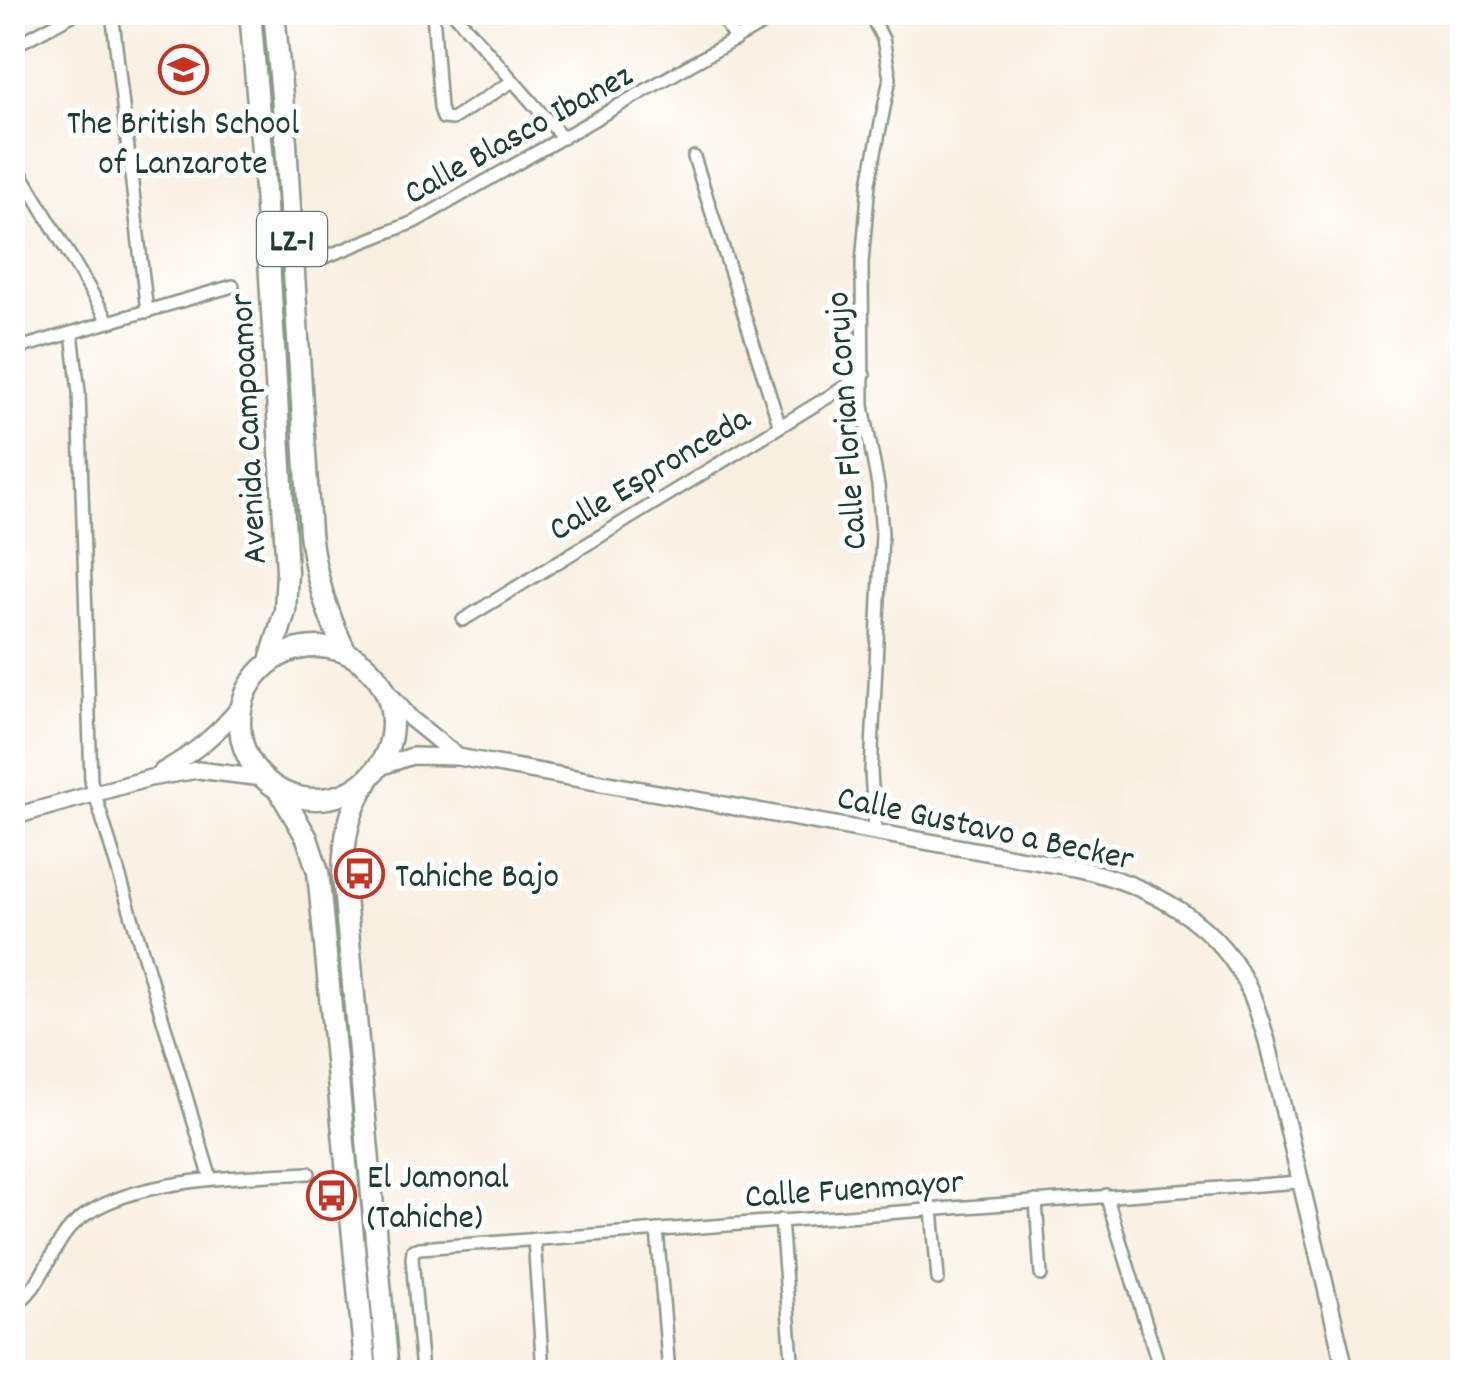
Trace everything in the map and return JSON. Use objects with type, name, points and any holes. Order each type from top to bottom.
[{"type":"highway","name":"Avenida Campoamor","points":[[250,12],[264,173],[287,571],[285,611],[270,661]]},
{"type":"highway","name":"Avenida Campoamor","points":[[274,12],[312,552],[326,612],[346,651]]},
{"type":"highway","points":[[270,661],[294,649],[320,646],[346,651]]},
{"type":"highway","name":"LZ-1","points":[[346,651],[371,668],[388,692]]},
{"type":"highway","name":"LZ-1","points":[[241,706],[252,681],[270,661]]},
{"type":"highway","points":[[388,692],[394,718],[391,744],[352,806],[344,836],[343,875],[388,1372]]},
{"type":"highway","points":[[241,706],[240,732],[247,757],[271,784],[307,838],[318,872],[366,1372]]},
{"type":"highway","points":[[271,784],[309,799],[340,796],[374,774]]},
{"type":"highway","points":[[378,1255],[392,1292],[400,1372]]},
{"type":"street","points":[[12,47],[78,12]]},
{"type":"street","points":[[112,12],[147,312]]},
{"type":"street","points":[[432,12],[443,118],[452,119],[514,82]]},
{"type":"street","points":[[454,12],[563,138]]},
{"type":"street","points":[[720,12],[736,40]]},
{"type":"street","name":"Calle Blasco Ibanez","points":[[325,257],[398,230],[782,12]]},
{"type":"street","name":"Calle Florian Corujo","points":[[869,12],[883,39],[890,78],[869,183],[861,298],[863,406],[878,485],[882,534],[870,772],[874,832]]},
{"type":"street","points":[[694,157],[779,424]]},
{"type":"street","points":[[12,158],[108,322]]},
{"type":"street","points":[[12,218],[29,187]]},
{"type":"street","points":[[12,350],[234,286]]},
{"type":"street","points":[[72,333],[78,392],[90,770],[211,1180]]},
{"type":"street","name":"Calle Espronceda","points":[[463,620],[864,375]]},
{"type":"street","name":"Calle Gustavo a Becker","points":[[388,692],[410,718],[458,757]]},
{"type":"street","points":[[150,778],[192,754],[222,729],[241,706]]},
{"type":"street","name":"Calle Gustavo a Becker","points":[[374,774],[412,756],[458,757],[1106,874],[1133,883],[1186,914],[1228,957],[1251,992],[1267,1040],[1346,1372]]},
{"type":"street","points":[[12,817],[150,778],[198,770],[271,784]]},
{"type":"street","points":[[12,1307],[22,1302],[65,1233],[86,1214],[161,1186],[309,1172]]},
{"type":"street","name":"Calle Fuenmayor","points":[[422,1372],[413,1250],[1300,1182]]},
{"type":"street","points":[[1106,1195],[1161,1372]]},
{"type":"street","points":[[1036,1201],[1041,1275]]},
{"type":"street","points":[[932,1209],[938,1280]]},
{"type":"street","points":[[781,1220],[793,1372]]},
{"type":"street","points":[[657,1230],[668,1372]]},
{"type":"street","points":[[534,1239],[543,1372]]},
{"type":"place","name":"The British School of Lanzarote","points":[[183,69]]},
{"type":"place","name":"Tahiche Bajo","points":[[360,874]]},
{"type":"place","name":"El Jamonal (Tahiche)","points":[[332,1195]]}]
